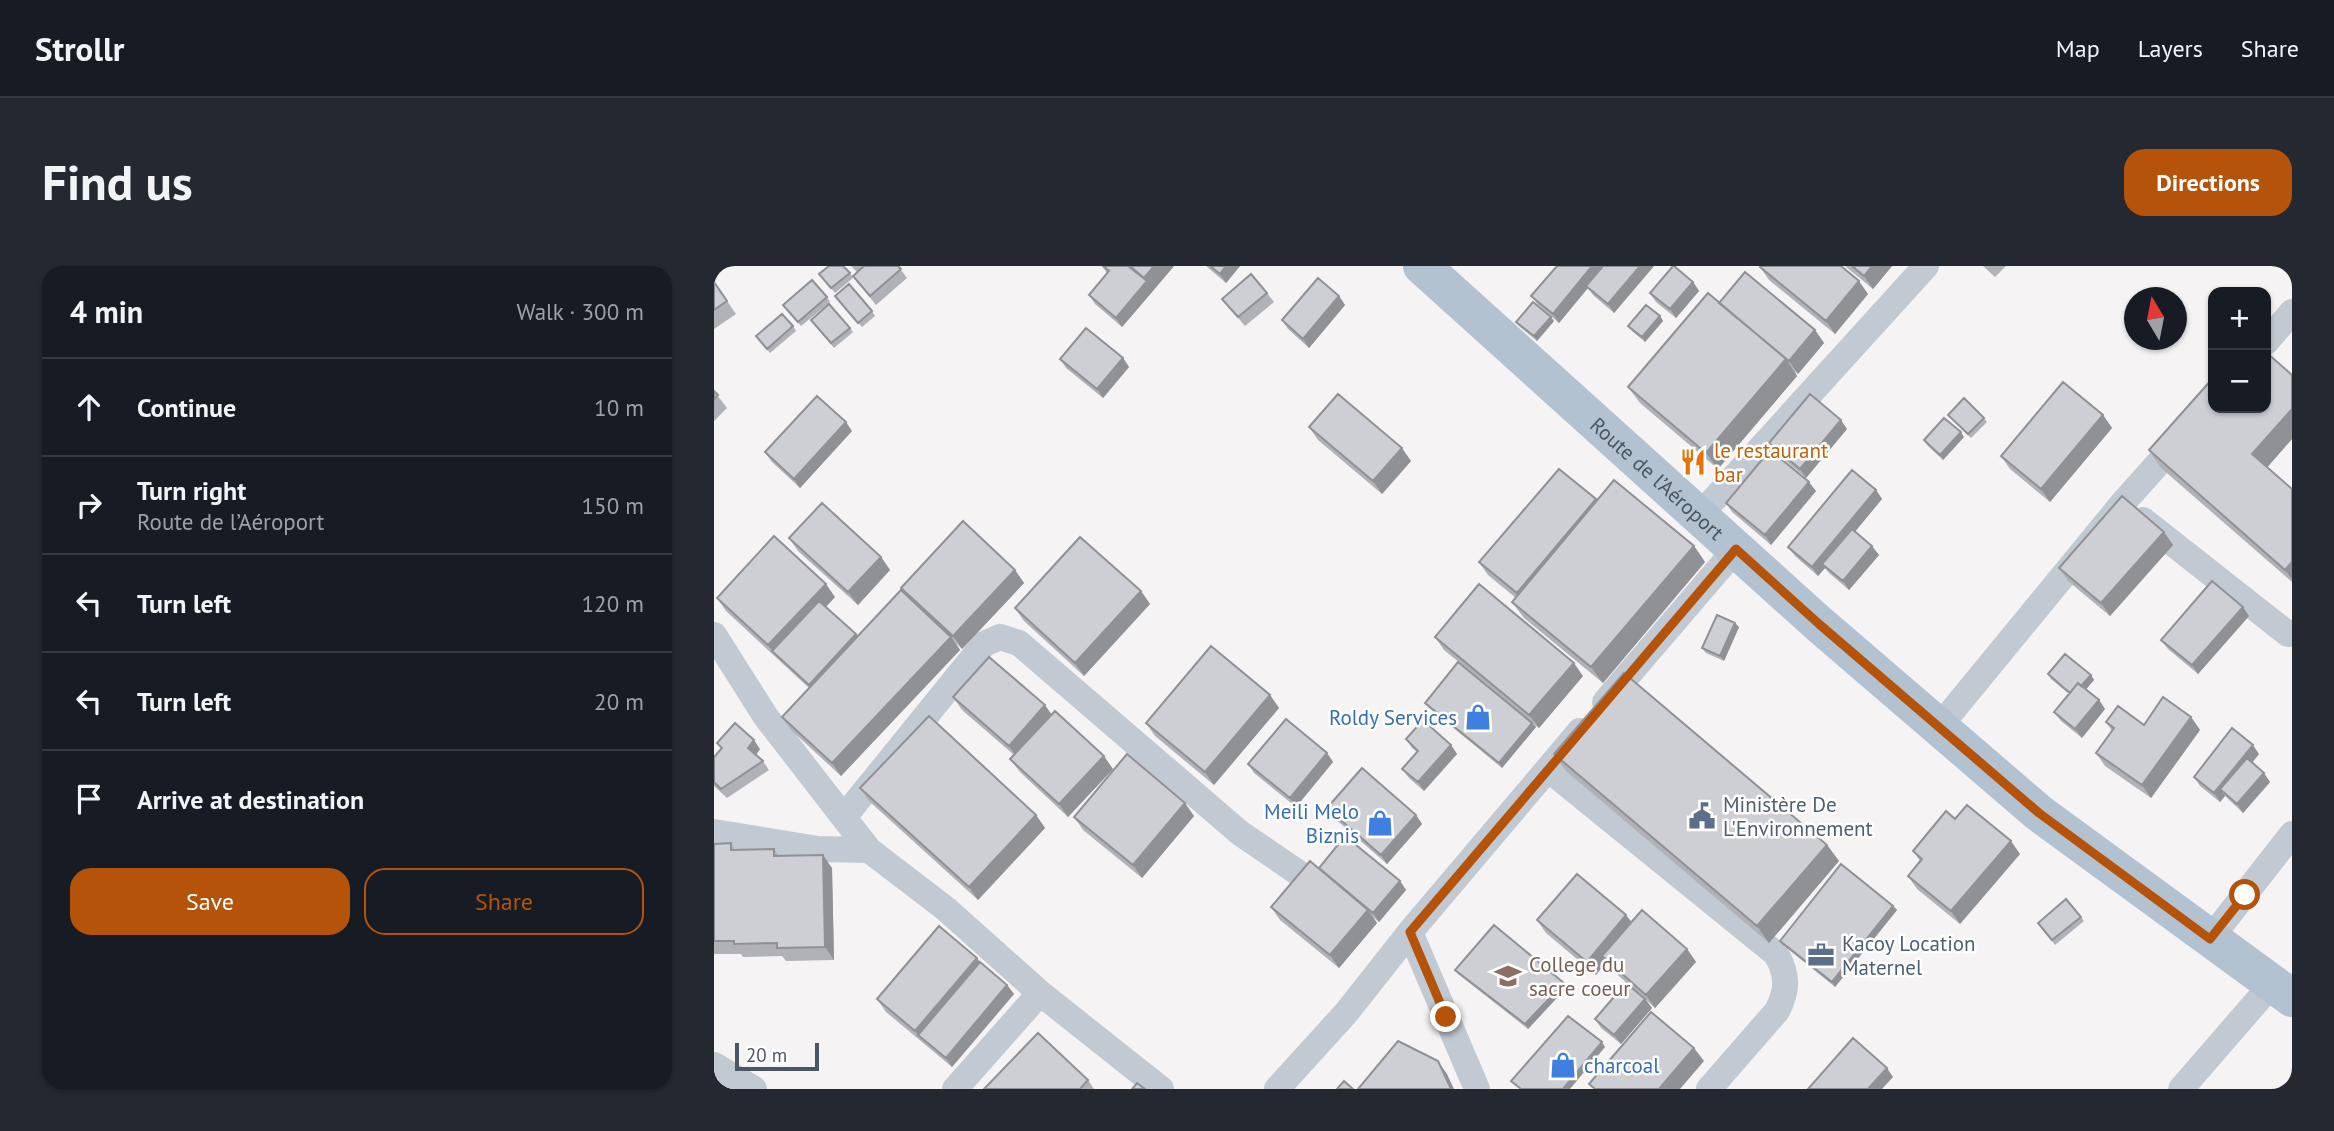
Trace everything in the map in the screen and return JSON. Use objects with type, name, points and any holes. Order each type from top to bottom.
[{"type":"main road","name":"Route de l’Aéroport","points":[[1438,271],[1698,517],[2039,813],[2282,991]]},
{"type":"street","points":[[1698,517],[1926,266]]},
{"type":"street","points":[[2271,336],[2292,312]]},
{"type":"street","points":[[1939,727],[2122,503],[2208,408]]},
{"type":"street","points":[[2122,503],[2288,634]]},
{"type":"street","points":[[1277,1089],[1346,1013],[1410,932],[1736,549]]},
{"type":"street","points":[[714,635],[766,717],[869,850],[946,909],[1040,993],[1160,1089]]},
{"type":"street","points":[[844,817],[984,644],[1000,637],[1020,643],[1240,833],[1300,874]]},
{"type":"street","points":[[1548,769],[1776,954],[1784,967],[1787,981],[1785,997],[1777,1011],[1709,1089]]},
{"type":"street","points":[[714,832],[818,849],[869,850]]},
{"type":"street","points":[[2210,939],[2292,834]]},
{"type":"street","points":[[1410,932],[1477,1089]]},
{"type":"street","points":[[2181,1089],[2282,991]]},
{"type":"street","points":[[955,1089],[1040,993]]},
{"type":"street","points":[[714,1065],[754,1089]]},
{"type":"building","points":[[829,266],[843,266],[850,273],[831,288],[819,274]]},
{"type":"building","points":[[864,266],[898,266],[901,269],[870,296],[853,276]]},
{"type":"building","points":[[1103,266],[1128,266],[1147,281],[1116,318],[1089,295],[1109,271]]},
{"type":"building","points":[[1130,266],[1154,266],[1144,278]]},
{"type":"building","points":[[1210,266],[1226,266],[1220,274]]},
{"type":"building","points":[[1557,266],[1592,266],[1553,314],[1531,296]]},
{"type":"building","points":[[1603,266],[1640,266],[1608,304],[1586,286]]},
{"type":"building","points":[[1673,266],[1693,282],[1670,309],[1650,293]]},
{"type":"building","points":[[1761,266],[1841,266],[1859,281],[1826,321]]},
{"type":"building","points":[[1852,266],[1872,266],[1864,276]]},
{"type":"building","points":[[1745,272],[1815,330],[1789,361],[1719,303]]},
{"type":"building","points":[[1251,274],[1267,293],[1238,317],[1222,299]]},
{"type":"building","points":[[1318,278],[1339,296],[1303,339],[1282,320]]},
{"type":"building","points":[[812,280],[827,297],[798,322],[783,305]]},
{"type":"building","points":[[714,282],[727,301],[714,310]]},
{"type":"building","points":[[849,284],[872,311],[858,323],[835,296]]},
{"type":"building","points":[[1708,293],[1786,359],[1706,453],[1628,387]]},
{"type":"building","points":[[1533,302],[1551,317],[1534,336],[1516,322]]},
{"type":"building","points":[[829,304],[850,328],[831,343],[811,320]]},
{"type":"building","points":[[1646,305],[1660,316],[1642,337],[1628,326]]},
{"type":"building","points":[[782,314],[793,326],[767,349],[756,336]]},
{"type":"building","points":[[1086,328],[1123,358],[1097,389],[1060,359]]},
{"type":"building","points":[[2271,356],[2292,375],[2292,409],[2252,454],[2292,489],[2292,562],[2285,570],[2149,450],[2208,384],[2208,413],[2271,413]]},
{"type":"building","points":[[2063,382],[2103,415],[2041,489],[2001,456]]},
{"type":"building","points":[[1338,394],[1402,448],[1373,481],[1309,427]]},
{"type":"building","points":[[1810,394],[1841,420],[1800,469],[1769,443]]},
{"type":"building","points":[[817,396],[846,422],[794,479],[765,452]]},
{"type":"building","points":[[1964,398],[1984,418],[1968,434],[1948,415]]},
{"type":"building","points":[[1944,418],[1961,432],[1940,455],[1924,440]]},
{"type":"building","points":[[1770,450],[1809,482],[1765,535],[1726,503]]},
{"type":"building","points":[[1559,469],[1596,499],[1517,593],[1479,562]]},
{"type":"building","points":[[1852,470],[1876,490],[1812,567],[1788,547]]},
{"type":"building","points":[[1614,480],[1694,546],[1591,667],[1512,602]]},
{"type":"building","points":[[2122,496],[2164,532],[2101,603],[2059,568]]},
{"type":"building","points":[[822,503],[881,557],[848,592],[789,538]]},
{"type":"building","points":[[963,521],[1015,570],[953,636],[901,588]]},
{"type":"building","points":[[1852,529],[1872,546],[1843,581],[1822,564]]},
{"type":"building","points":[[774,536],[826,584],[768,645],[717,598]]},
{"type":"building","points":[[1080,537],[1141,591],[1075,663],[1015,608]]},
{"type":"building","points":[[2212,581],[2243,607],[2192,665],[2161,640]]},
{"type":"building","points":[[1479,584],[1574,663],[1529,715],[1435,637]]},
{"type":"building","points":[[901,590],[951,637],[832,763],[782,717]]},
{"type":"building","points":[[819,601],[856,634],[809,685],[772,651]]},
{"type":"building","points":[[1717,615],[1735,623],[1720,656],[1702,648]]},
{"type":"building","points":[[1211,646],[1270,695],[1205,772],[1146,723]]},
{"type":"building","points":[[2065,654],[2091,675],[2081,686],[2078,683],[2070,693],[2048,674]]},
{"type":"building","points":[[989,657],[1045,705],[1009,746],[953,697]]},
{"type":"building","points":[[1458,662],[1532,723],[1499,763],[1425,703]]},
{"type":"building","name":"Ministère De L'Environnement","points":[[1624,673],[1827,845],[1757,926],[1554,754]]},
{"type":"building","points":[[2078,683],[2099,700],[2075,729],[2054,712]]},
{"type":"building","points":[[2163,697],[2191,717],[2142,785],[2096,753],[2114,728],[2106,722],[2118,706],[2144,725]]},
{"type":"building","points":[[1055,711],[1104,756],[1059,804],[1010,759]]},
{"type":"building","points":[[929,716],[1036,815],[969,887],[860,788]]},
{"type":"building","points":[[1286,719],[1327,753],[1290,798],[1248,764]]},
{"type":"building","points":[[1423,720],[1451,745],[1418,782],[1402,769],[1418,751],[1406,739]]},
{"type":"building","points":[[735,723],[754,740],[748,748],[763,761],[721,789],[714,782],[714,757],[722,748],[717,743]]},
{"type":"building","points":[[2232,728],[2253,745],[2214,793],[2194,777]]},
{"type":"building","points":[[1127,754],[1185,803],[1133,865],[1074,817]]},
{"type":"building","points":[[2247,758],[2264,773],[2237,804],[2220,789]]},
{"type":"building","points":[[1362,768],[1416,815],[1381,855],[1327,808]]},
{"type":"building","points":[[1967,805],[2011,841],[1951,911],[1908,876],[1922,859],[1913,851],[1946,811],[1955,819]]},
{"type":"building","points":[[1345,836],[1400,881],[1373,913],[1319,868]]},
{"type":"building","points":[[731,843],[731,850],[774,849],[774,856],[823,855],[825,947],[777,948],[777,943],[734,944],[734,941],[714,941],[714,844]]},
{"type":"building","points":[[1310,861],[1368,910],[1330,955],[1271,907]]},
{"type":"building","points":[[1841,864],[1893,906],[1832,982],[1780,941]]},
{"type":"building","points":[[1577,874],[1626,915],[1587,962],[1537,920]]},
{"type":"building","points":[[2066,899],[2081,917],[2052,940],[2038,923]]},
{"type":"building","points":[[1642,910],[1687,949],[1646,995],[1602,956]]},
{"type":"building","points":[[1494,925],[1564,983],[1525,1024],[1455,970]]},
{"type":"building","points":[[939,926],[977,958],[915,1031],[877,999]]},
{"type":"building","points":[[980,962],[1007,985],[946,1058],[918,1035]]},
{"type":"building","points":[[1626,983],[1645,999],[1614,1035],[1595,1019]]},
{"type":"building","points":[[1651,1012],[1694,1048],[1659,1089],[1595,1089],[1589,1084]]},
{"type":"building","points":[[1568,1016],[1602,1042],[1563,1089],[1521,1089],[1511,1081]]},
{"type":"building","points":[[1038,1033],[1088,1080],[1080,1089],[984,1089]]},
{"type":"building","points":[[1853,1038],[1887,1068],[1868,1089],[1808,1089]]},
{"type":"building","points":[[1398,1041],[1438,1061],[1451,1089],[1358,1089]]},
{"type":"building","points":[[1344,1081],[1353,1089],[1337,1089]]},
{"type":"building","points":[[1137,1083],[1145,1089],[1132,1089]]},
{"type":"place","name":"le restaurant bar","points":[[1693,462]]},
{"type":"place","name":"Roldy Services","points":[[1478,717]]},
{"type":"place","name":"Ministère De L'Environnement","points":[[1702,816]]},
{"type":"place","name":"Meili Melo Biznis","points":[[1380,823]]},
{"type":"place","name":"Kacoy Location Maternel","points":[[1821,955]]},
{"type":"place","name":"College du sacre coeur","points":[[1508,976]]},
{"type":"place","name":"charcoal","points":[[1563,1065]]},
{"type":"route","points":[[1446,1017],[1410,932],[1736,549],[2039,813],[2210,939],[2245,895]]}]
